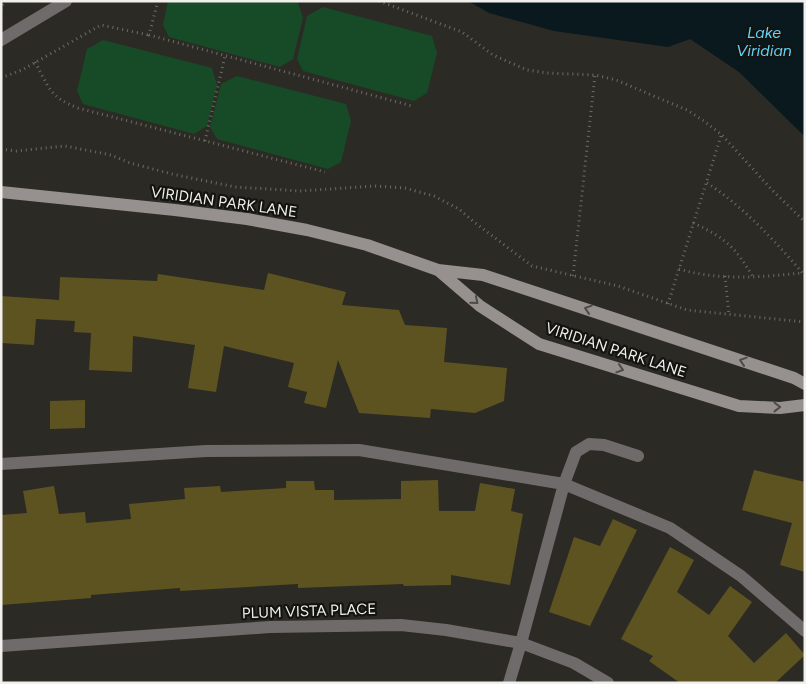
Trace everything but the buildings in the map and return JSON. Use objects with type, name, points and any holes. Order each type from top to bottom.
[{"type":"street","points":[[1,40],[66,1]]},
{"type":"street","name":"VIRIDIAN PARK LANE","points":[[1,192],[176,210],[255,221],[307,230],[366,244],[438,270],[482,274],[794,378],[805,384]]},
{"type":"street","name":"VIRIDIAN PARK LANE","points":[[438,270],[480,306],[539,344],[739,406],[780,408],[805,405]]},
{"type":"street","points":[[509,683],[564,484],[576,452],[589,444],[604,445],[638,456]]},
{"type":"street","points":[[1,464],[206,451],[359,450],[564,484],[670,528],[740,576],[805,631]]},
{"type":"street","name":"PLUM VISTA PLACE","points":[[1,646],[270,627],[401,625],[446,630],[521,643],[574,663],[608,683]]},
{"type":"path","points":[[1,10],[4,1]]},
{"type":"path","points":[[149,35],[158,1]]},
{"type":"path","points":[[379,1],[462,32],[493,55],[526,70],[595,75],[616,80],[669,101],[704,121],[722,135],[772,190],[805,222]]},
{"type":"path","points":[[1,78],[22,70],[101,25],[149,35],[412,106]]},
{"type":"path","points":[[205,141],[225,56]]},
{"type":"path","points":[[35,62],[54,96],[62,102],[78,108],[325,172]]},
{"type":"path","points":[[573,276],[595,75]]},
{"type":"path","points":[[668,304],[722,135]]},
{"type":"path","points":[[1,149],[16,151],[65,146],[111,155],[130,163],[172,174],[235,187],[300,191],[375,186],[405,188],[434,196],[459,209],[532,266],[618,286],[688,310],[805,322]]},
{"type":"path","points":[[707,183],[738,207],[804,274]]},
{"type":"path","points":[[693,224],[717,234],[732,246],[753,277]]},
{"type":"path","points":[[679,269],[725,276],[753,277],[804,274]]},
{"type":"path","points":[[725,276],[729,315]]},
{"type":"green space","points":[[168,1],[298,2],[303,18],[293,59],[280,67],[169,37],[163,25]]},
{"type":"green space","points":[[323,7],[432,36],[437,53],[427,93],[414,101],[303,71],[297,59],[307,16]]},
{"type":"green space","points":[[103,40],[212,68],[217,85],[207,126],[194,134],[83,104],[77,91],[87,49]]},
{"type":"green space","points":[[237,76],[346,104],[351,121],[341,162],[328,169],[217,139],[210,127],[221,84]]},
{"type":"water","name":"Lake Viridian","points":[[468,1],[805,1],[805,136],[739,72],[690,39],[668,47],[554,31],[489,13]]}]
